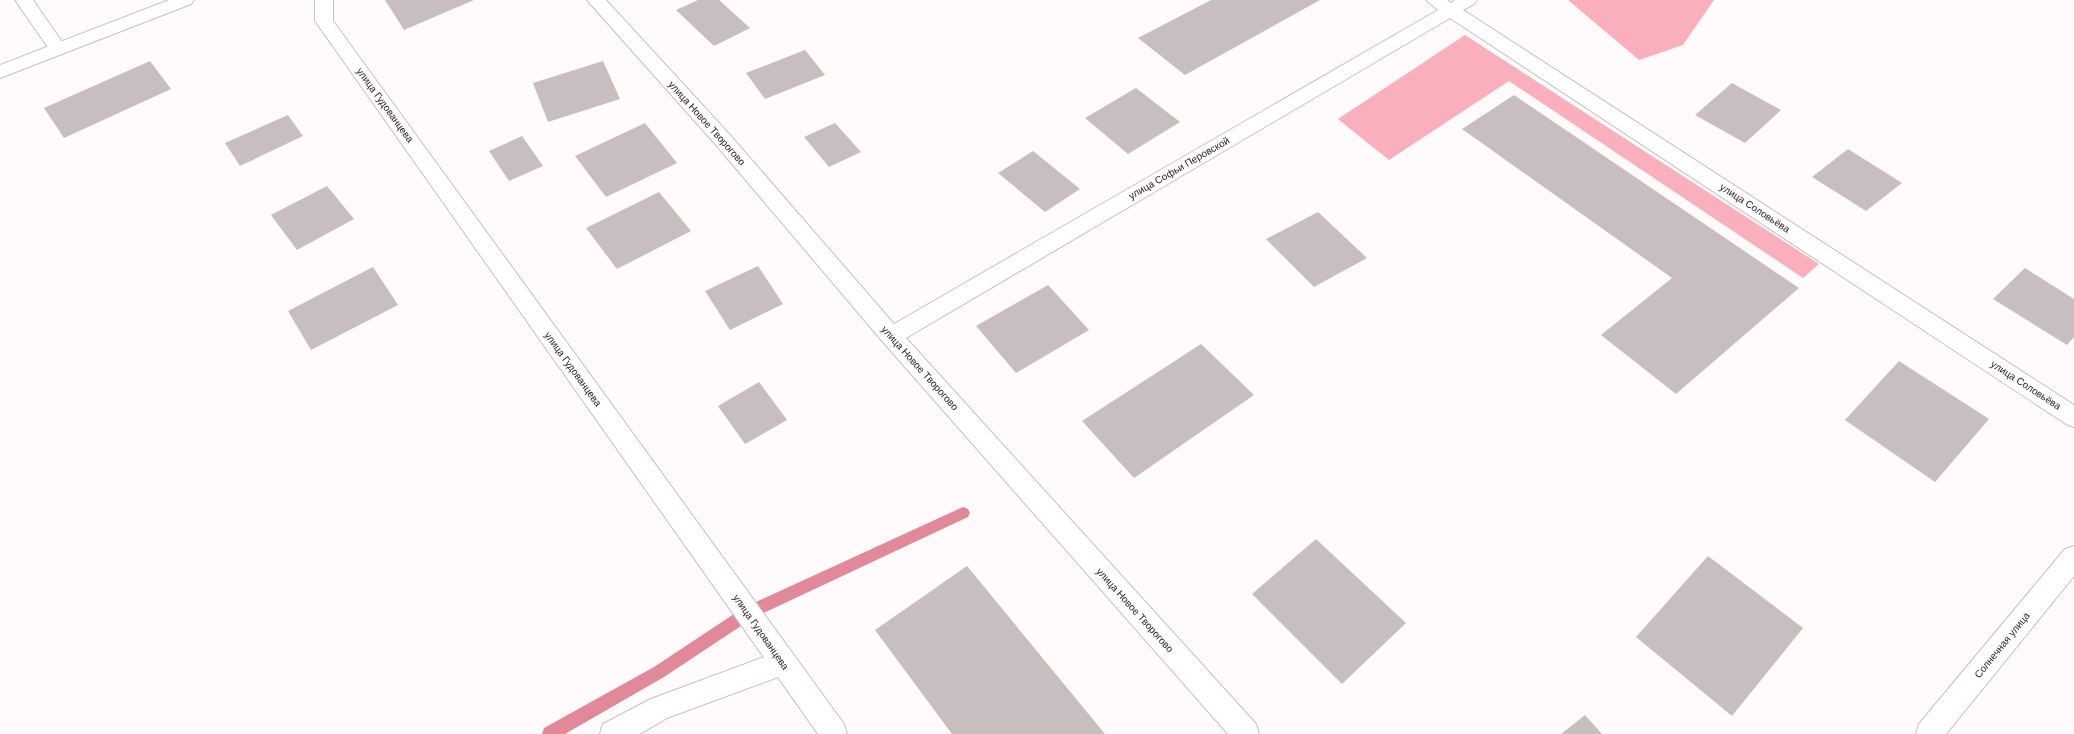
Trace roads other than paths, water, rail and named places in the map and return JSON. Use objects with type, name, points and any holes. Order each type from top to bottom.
[{"type":"street","points":[[24,0],[58,48]]},
{"type":"street","points":[[0,72],[58,48],[185,0]]},
{"type":"street","name":"улица Гудованцева","points":[[324,0],[324,21],[834,734]]},
{"type":"street","name":"улица Новое Творогово","points":[[596,0],[723,140],[891,336],[1246,734]]},
{"type":"street","name":"улица Софьи Перовской","points":[[891,336],[1166,175],[1443,5],[1468,0]]},
{"type":"street","name":"улица Соловьёва","points":[[1443,5],[2074,416]]},
{"type":"street","name":"Солнечная улица","points":[[1929,734],[2074,557]]},
{"type":"street","points":[[613,734],[660,708],[783,663]]},
{"type":"waterway","points":[[550,734],[659,672],[748,613],[963,513]]}]
